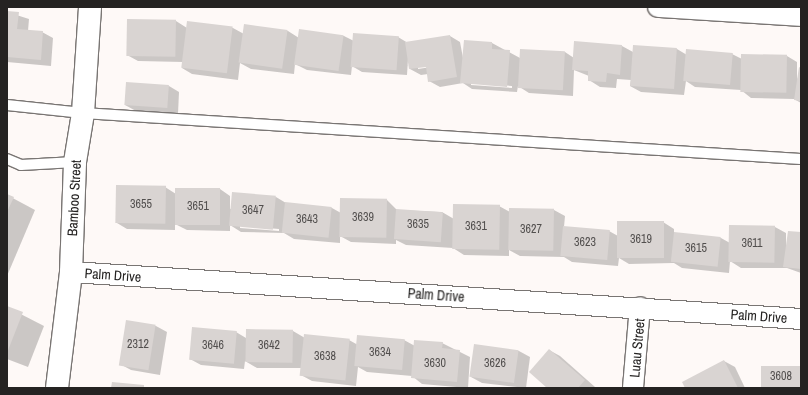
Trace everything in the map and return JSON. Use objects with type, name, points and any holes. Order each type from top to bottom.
[{"type":"street","name":"Bamboo Street","points":[[58,388],[71,272],[75,162],[83,113],[90,7]]},
{"type":"street","points":[[659,7],[801,16]]},
{"type":"street","name":"Palm Drive","points":[[71,272],[640,307],[801,319]]},
{"type":"street","name":"Luau Street","points":[[633,388],[640,307]]},
{"type":"lane","points":[[7,105],[83,113],[801,159]]},
{"type":"lane","points":[[7,159],[21,165],[75,162]]},
{"type":"building","points":[[7,11],[19,12],[17,29],[43,31],[41,60],[7,57]]},
{"type":"building","points":[[127,19],[176,20],[175,57],[126,56]]},
{"type":"building","points":[[187,21],[233,27],[227,73],[181,68]]},
{"type":"building","points":[[244,24],[288,30],[282,69],[239,63]]},
{"type":"building","points":[[299,29],[344,35],[339,71],[294,65]]},
{"type":"building","points":[[353,33],[399,36],[397,70],[351,67]]},
{"type":"building","points":[[450,35],[457,77],[428,82],[426,67],[409,69],[405,42]]},
{"type":"building","points":[[464,40],[492,42],[492,49],[510,50],[507,87],[460,83]]},
{"type":"building","points":[[574,41],[622,45],[620,75],[607,73],[606,82],[588,81],[588,71],[572,70]]},
{"type":"building","points":[[633,45],[677,48],[674,89],[630,86]]},
{"type":"building","points":[[520,49],[565,51],[563,90],[518,88]]},
{"type":"building","points":[[686,49],[733,53],[730,85],[683,81]]},
{"type":"building","points":[[741,54],[787,55],[786,93],[740,92]]},
{"type":"building","points":[[799,67],[801,68],[801,101],[794,100]]},
{"type":"building","points":[[126,82],[169,85],[167,108],[124,105]]},
{"type":"building","points":[[116,185],[166,186],[165,224],[115,223]]},
{"type":"building","points":[[175,188],[220,188],[220,225],[175,225]]},
{"type":"building","points":[[232,192],[276,196],[273,230],[229,226]]},
{"type":"building","points":[[7,194],[14,197],[7,212]]},
{"type":"building","points":[[340,198],[387,199],[386,238],[339,237]]},
{"type":"building","points":[[285,202],[332,207],[329,238],[282,233]]},
{"type":"building","points":[[453,204],[500,205],[499,250],[452,249]]},
{"type":"building","points":[[509,208],[554,209],[553,251],[508,250]]},
{"type":"building","points":[[396,209],[443,212],[441,242],[394,239]]},
{"type":"building","points":[[617,221],[664,221],[664,258],[617,258]]},
{"type":"building","points":[[729,225],[775,226],[774,263],[728,262]]},
{"type":"building","points":[[563,226],[610,230],[607,260],[560,256]]},
{"type":"building","points":[[788,231],[801,232],[801,269],[783,267]]},
{"type":"building","points":[[674,232],[721,237],[718,267],[671,262]]},
{"type":"building","points":[[7,306],[23,312],[7,353]]},
{"type":"building","points":[[126,320],[156,325],[148,370],[119,365]]},
{"type":"building","points":[[192,327],[237,331],[234,364],[189,360]]},
{"type":"building","points":[[246,329],[293,330],[292,363],[245,362]]},
{"type":"building","points":[[304,334],[350,339],[345,381],[300,376]]},
{"type":"building","points":[[357,335],[405,339],[402,370],[354,366]]},
{"type":"building","points":[[414,340],[443,342],[442,348],[460,350],[457,382],[411,378]]},
{"type":"building","points":[[474,344],[519,350],[514,383],[469,377]]},
{"type":"building","points":[[549,349],[585,380],[578,388],[547,388],[529,372]]},
{"type":"building","points":[[724,360],[738,388],[685,388],[682,382]]},
{"type":"building","points":[[761,366],[801,366],[801,388],[761,388]]},
{"type":"building","points":[[112,382],[144,385],[144,388],[111,388]]}]
